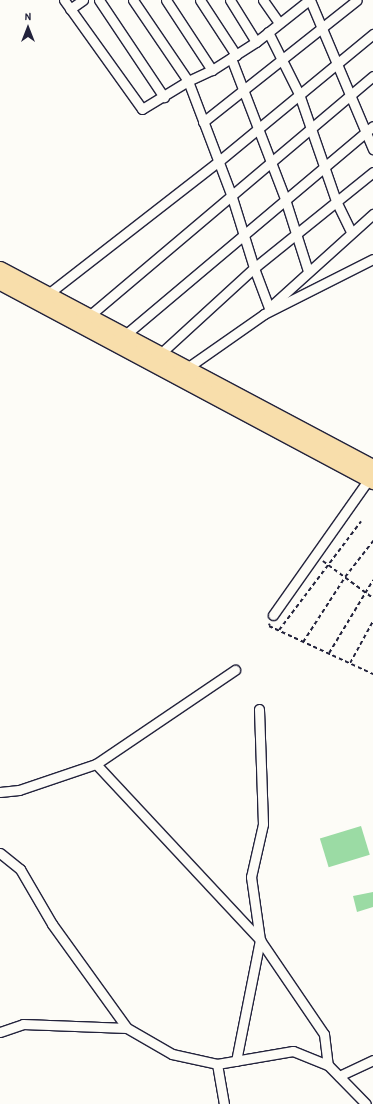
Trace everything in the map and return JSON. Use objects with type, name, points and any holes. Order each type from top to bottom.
[{"type":"highway","points":[[0,269],[187,368],[372,476]]},
{"type":"highway","points":[[0,282],[372,476]]},
{"type":"street","points":[[64,0],[142,109],[164,97],[188,80],[212,70],[256,42],[309,0],[351,95],[369,129],[373,150]]},
{"type":"street","points":[[70,9],[83,0]]},
{"type":"street","points":[[99,0],[164,97]]},
{"type":"street","points":[[133,0],[188,80],[231,194],[266,311]]},
{"type":"street","points":[[166,0],[212,70]]},
{"type":"street","points":[[200,0],[233,56],[243,90],[285,199],[308,271]]},
{"type":"street","points":[[230,0],[256,42]]},
{"type":"street","points":[[263,0],[279,23]]},
{"type":"street","points":[[203,122],[358,0]]},
{"type":"street","points":[[268,32],[299,94],[336,201],[352,232]]},
{"type":"street","points":[[48,294],[219,161],[337,62],[373,34]]},
{"type":"street","points":[[89,316],[231,194],[373,76]]},
{"type":"street","points":[[125,335],[369,129]]},
{"type":"street","points":[[160,354],[254,268],[373,172]]},
{"type":"street","points":[[187,368],[266,311],[308,271],[373,214]]},
{"type":"street","points":[[266,311],[373,259]]},
{"type":"street","points":[[273,615],[372,476]]},
{"type":"street","points":[[0,792],[19,790],[96,764],[235,670]]},
{"type":"street","points":[[236,1061],[260,940],[251,877],[263,824],[259,709]]},
{"type":"street","points":[[96,764],[260,940],[324,1034],[328,1065]]},
{"type":"street","points":[[0,853],[20,869],[52,924],[127,1028],[172,1054],[217,1064],[293,1051],[328,1065],[366,1104]]},
{"type":"street","points":[[0,1032],[23,1024],[127,1028]]},
{"type":"street","points":[[339,1076],[373,1060]]},
{"type":"street","points":[[217,1064],[224,1104]]},
{"type":"path","points":[[279,630],[327,564],[361,521]]},
{"type":"path","points":[[303,642],[345,577],[373,541]]},
{"type":"path","points":[[315,555],[373,598]]},
{"type":"path","points":[[329,653],[373,580]]},
{"type":"path","points":[[273,615],[269,626],[372,674],[373,670]]},
{"type":"path","points":[[350,663],[373,621]]},
{"type":"green space","points":[[361,826],[370,855],[329,867],[320,839]]},
{"type":"green space","points":[[373,892],[373,907],[357,912],[353,896]]}]
